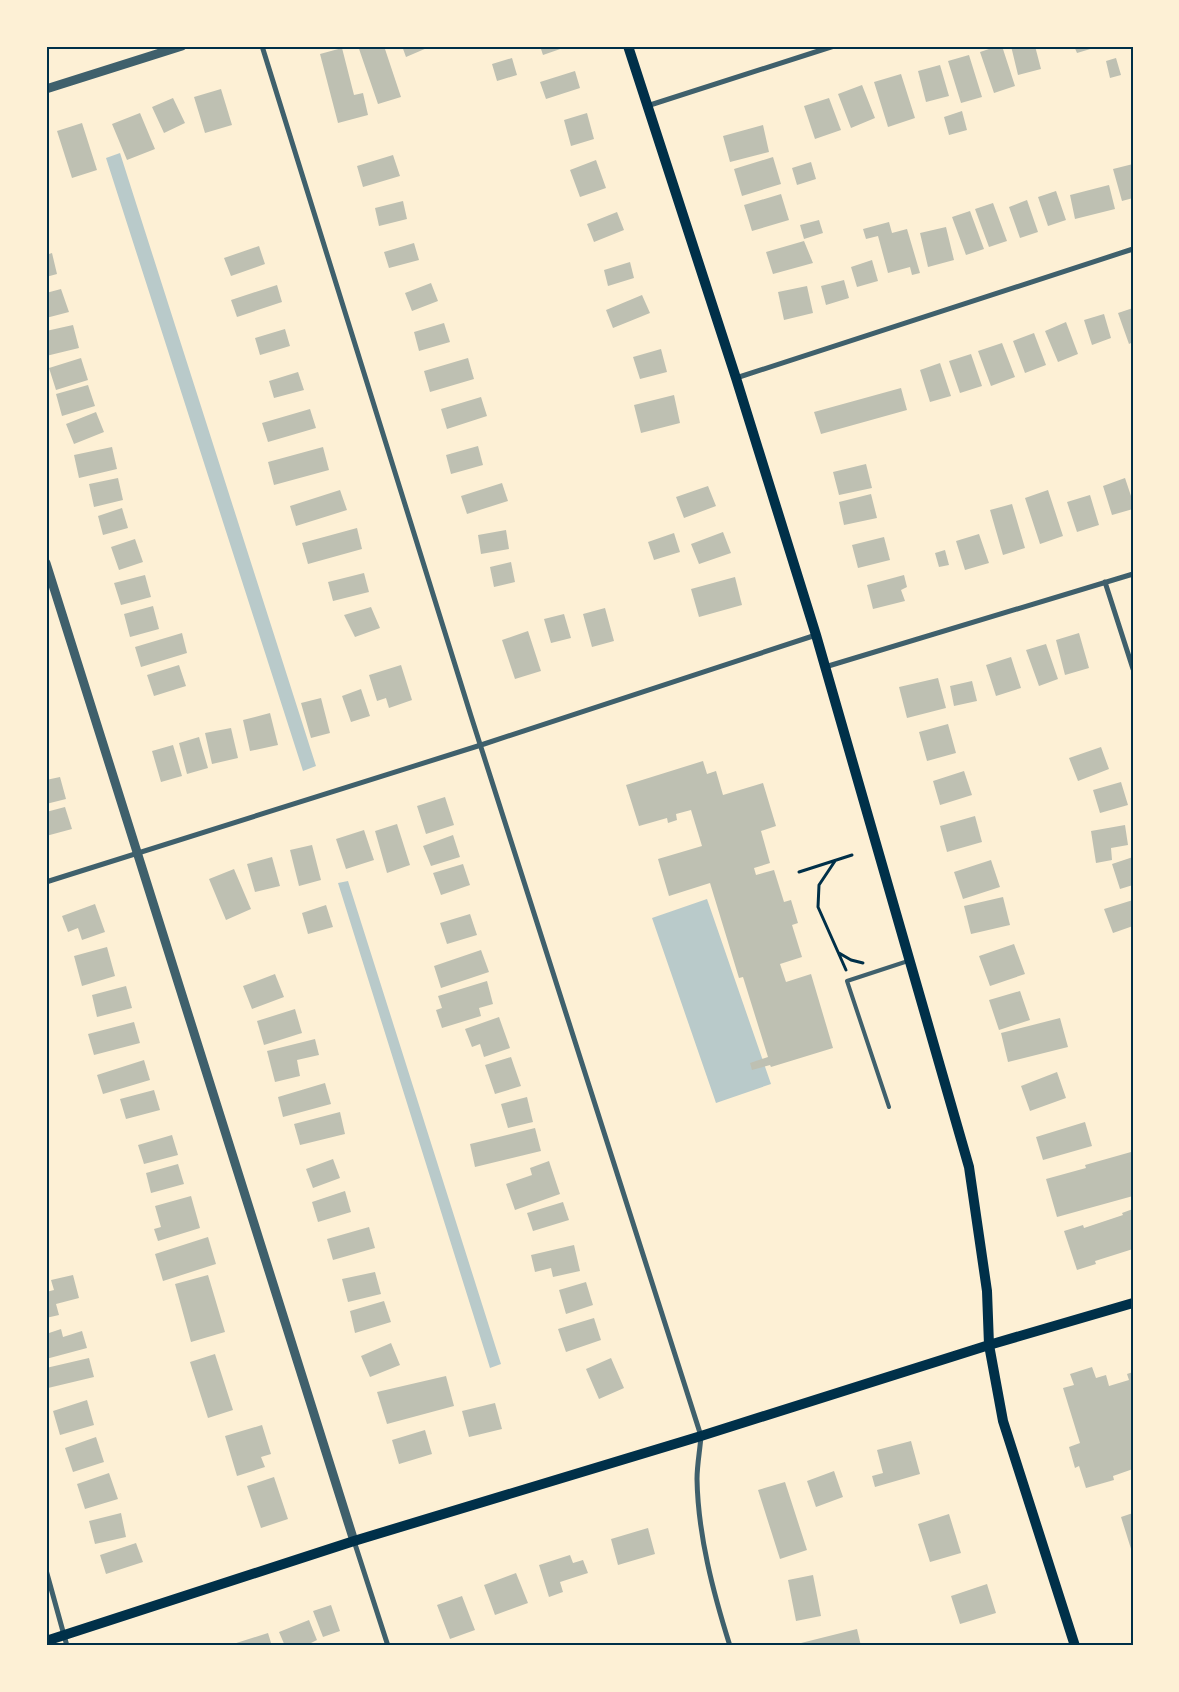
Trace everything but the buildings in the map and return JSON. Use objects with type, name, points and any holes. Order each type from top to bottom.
[{"type":"main road","points":[[628,46],[736,378],[816,635],[969,1167],[987,1291],[989,1345],[1004,1420],[1076,1646]]},
{"type":"main road","points":[[46,1642],[66,1641],[354,1541],[701,1436],[989,1345],[1133,1303]]},
{"type":"street","points":[[46,89],[182,46]]},
{"type":"street","points":[[262,46],[481,745],[701,1436],[697,1477],[699,1507],[708,1566],[730,1646]]},
{"type":"street","points":[[646,106],[834,46]]},
{"type":"street","points":[[736,378],[1133,249]]},
{"type":"street","points":[[46,563],[388,1646]]},
{"type":"street","points":[[825,667],[1133,574]]},
{"type":"street","points":[[1105,582],[1133,669]]},
{"type":"street","points":[[46,882],[481,745],[816,635]]},
{"type":"street","points":[[46,1570],[66,1641]]},
{"type":"lane","points":[[889,1107],[847,981],[911,961]]},
{"type":"path","points":[[799,872],[852,855]]},
{"type":"path","points":[[834,861],[819,885],[818,907],[846,970],[852,968]]},
{"type":"path","points":[[838,952],[851,960],[866,963],[859,966]]},
{"type":"shaded area","points":[[120,153],[316,766],[303,771],[106,158]]},
{"type":"shaded area","points":[[348,881],[501,1364],[490,1368],[338,883]]},
{"type":"shaded area","points":[[707,899],[771,1084],[716,1103],[652,918]]}]
